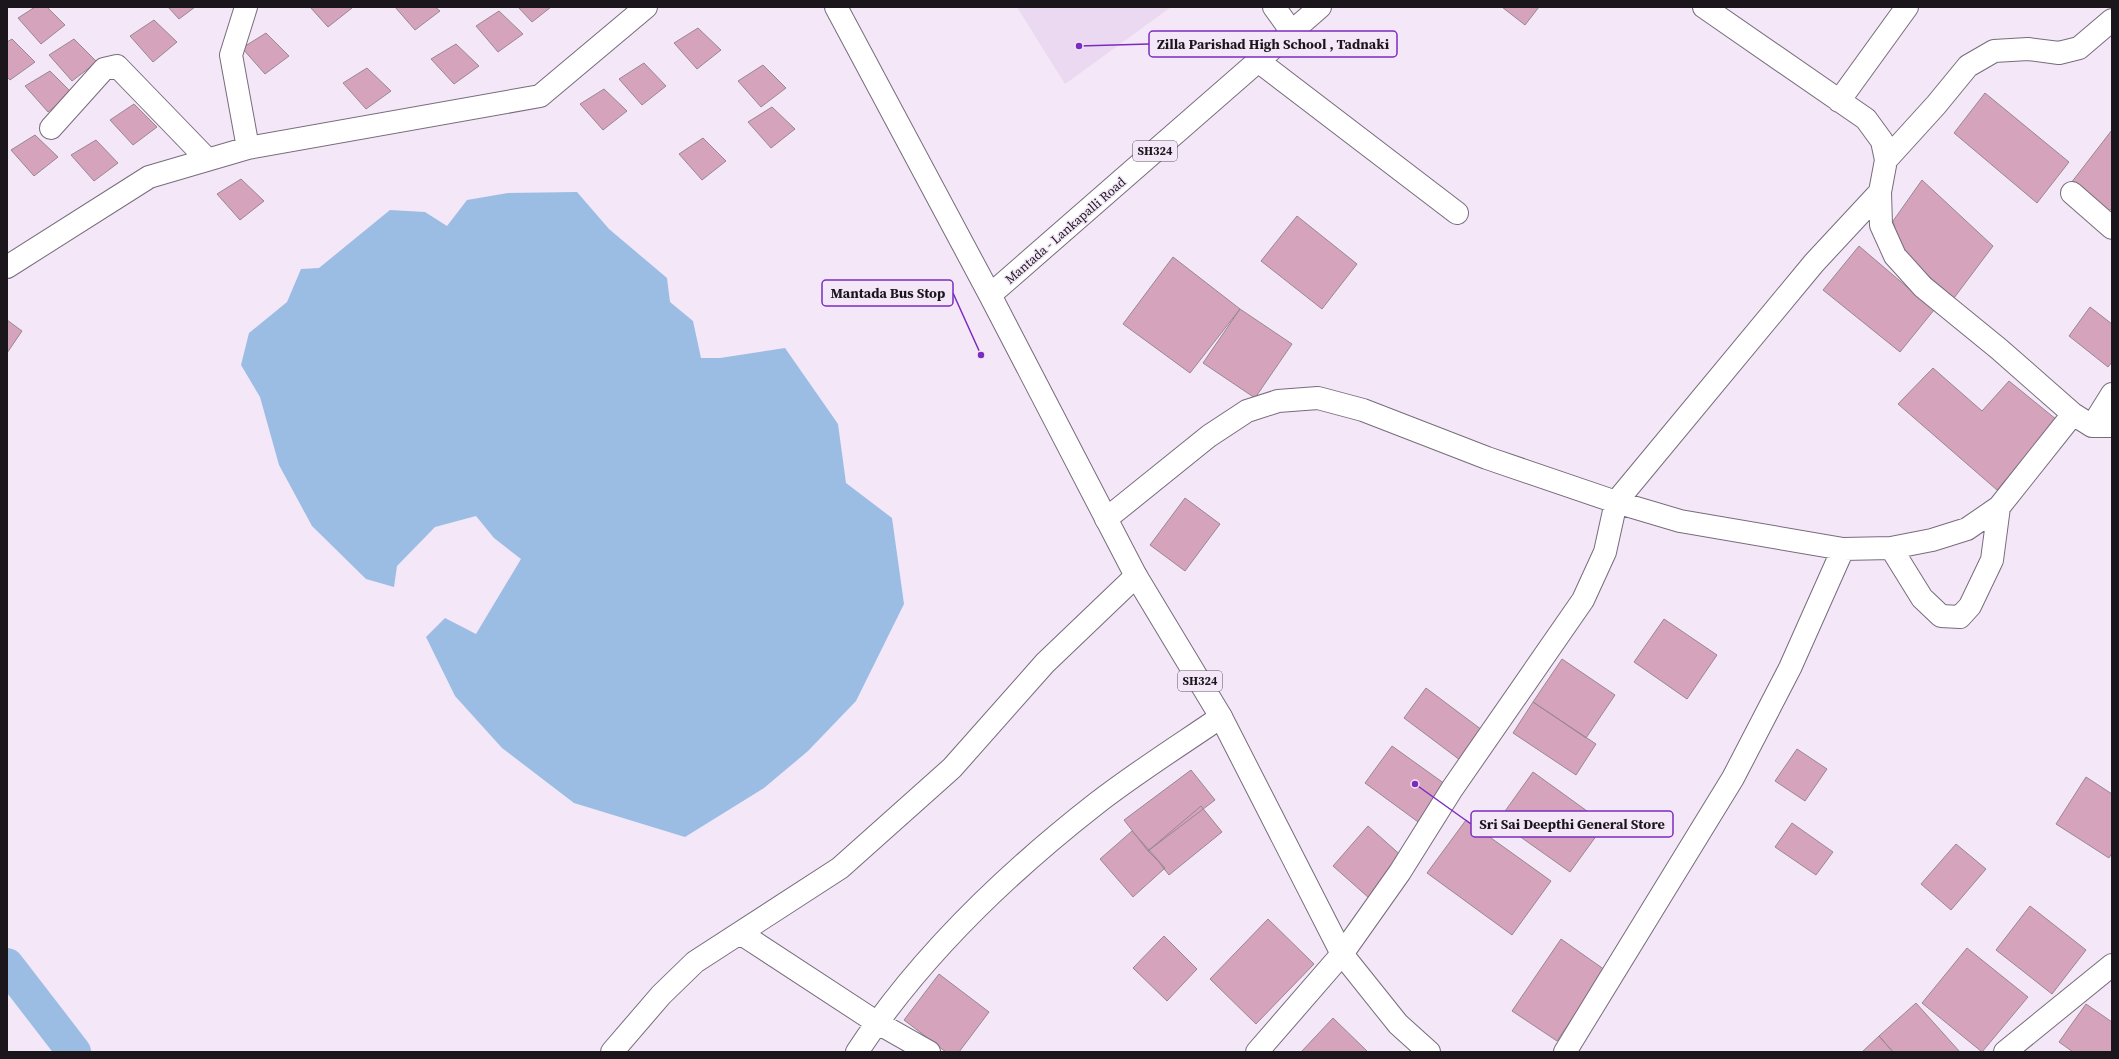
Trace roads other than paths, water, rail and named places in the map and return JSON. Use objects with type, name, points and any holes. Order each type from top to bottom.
[{"type":"street","points":[[246,7],[231,55],[248,148]]},
{"type":"street","points":[[7,267],[149,177],[206,159],[248,148],[540,96],[646,7]]},
{"type":"street","name":"SH324","points":[[836,7],[990,295],[1136,576],[1221,717],[1342,954],[1398,1024],[1429,1052]]},
{"type":"street","points":[[1274,7],[1292,32]]},
{"type":"street","name":"Mantada - Lankapalli Road","points":[[990,295],[1320,7]]},
{"type":"street","points":[[1705,7],[1866,119],[1882,141],[1886,160],[1880,192],[1881,225],[1895,256],[1923,287],[1999,349],[2073,414],[2102,426],[2112,394]]},
{"type":"street","points":[[1839,101],[1907,7]]},
{"type":"street","points":[[1886,160],[1936,105],[1968,66],[1994,51],[2028,49],[2059,53],[2079,48],[2112,20]]},
{"type":"street","points":[[1258,61],[1457,213]]},
{"type":"street","points":[[51,128],[104,69],[117,66],[206,159]]},
{"type":"street","points":[[1257,1052],[1342,954],[1400,872],[1452,789],[1583,600],[1605,552],[1616,502],[1814,263],[1880,192]]},
{"type":"street","points":[[2072,193],[2112,228]]},
{"type":"street","points":[[1106,519],[1209,436],[1247,411],[1278,401],[1318,398],[1363,410],[1487,458],[1616,502],[1680,521],[1844,549],[1891,548],[1932,540],[1967,529],[1999,507],[2073,414]]},
{"type":"street","points":[[1891,548],[1922,598],[1941,616],[1960,617],[1970,606],[1992,560],[1999,507]]},
{"type":"street","points":[[1565,1052],[1733,778],[1790,668],[1844,549]]},
{"type":"street","points":[[612,1052],[661,995],[695,962],[840,868],[952,768],[1046,663],[1136,576]]},
{"type":"street","points":[[857,1052],[876,1022],[923,964],[980,903],[1097,803],[1221,717]]},
{"type":"street","points":[[740,933],[876,1022],[929,1052]]},
{"type":"street","points":[[2005,1052],[2112,965]]},
{"type":"water","points":[[577,192],[609,229],[667,278],[670,302],[693,321],[701,358],[720,358],[785,348],[838,424],[846,483],[892,518],[904,604],[856,701],[808,751],[764,788],[685,837],[574,803],[502,748],[455,696],[426,637],[445,618],[476,634],[521,559],[494,538],[476,516],[435,527],[397,566],[394,587],[366,579],[312,526],[279,465],[260,397],[241,365],[249,333],[287,302],[301,269],[319,268],[390,210],[425,212],[447,226],[467,200],[508,193]]},
{"type":"waterway","points":[[7,965],[74,1052]]},
{"type":"place","name":"Zilla Parishad High School , Tadnaki","points":[[1079,46]]},
{"type":"place","name":"Mantada Bus Stop","points":[[981,355]]},
{"type":"place","name":"Sri Sai Deepthi General Store","points":[[1415,784]]}]
